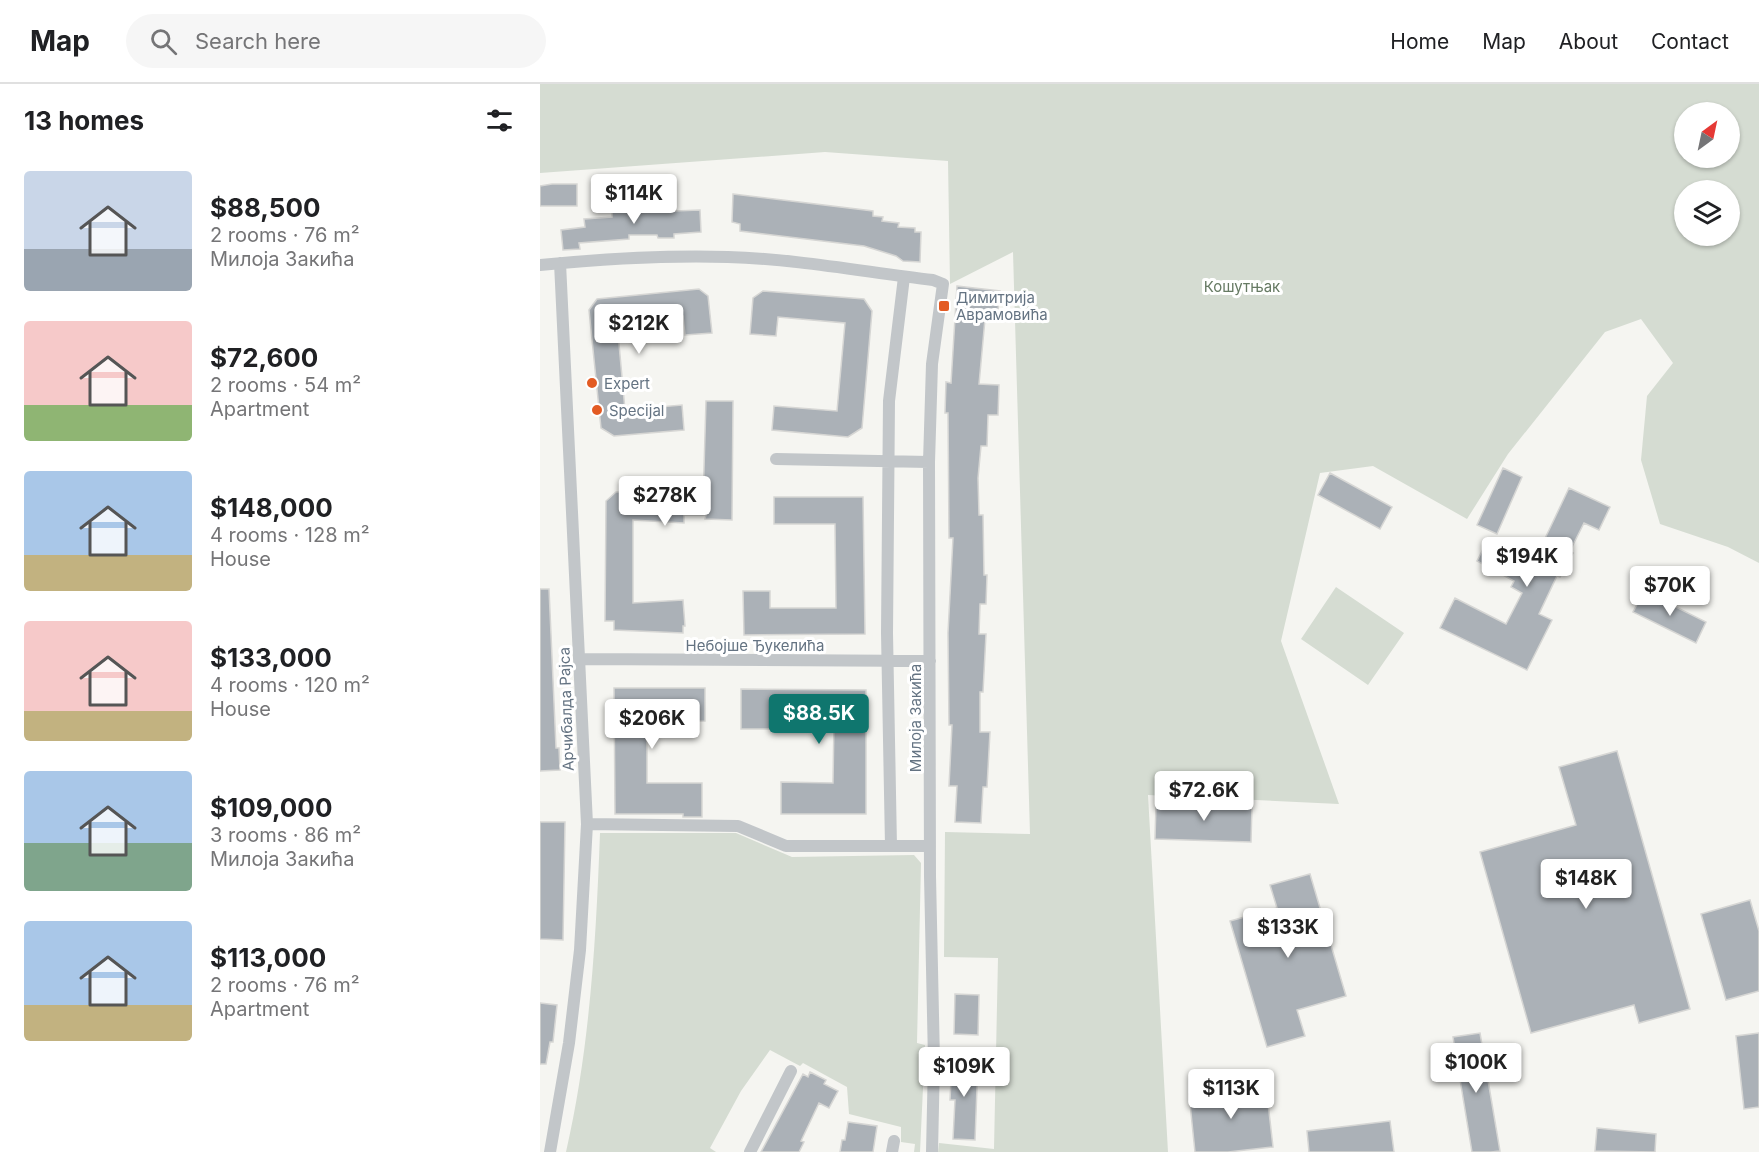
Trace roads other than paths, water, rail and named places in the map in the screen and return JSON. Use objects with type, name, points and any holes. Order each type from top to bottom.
[{"type":"street","points":[[540,265],[632,258],[729,257],[904,276]]},
{"type":"street","name":"Арчибалда Рајса","points":[[550,1152],[569,1042],[580,950],[587,824],[560,263]]},
{"type":"street","name":"Милоја Закића","points":[[891,846],[888,660],[889,401],[904,276],[933,280],[943,284],[932,364],[929,462],[930,846],[934,1061],[932,1152]]},
{"type":"street","points":[[776,459],[929,462]]},
{"type":"street","name":"Небојше Ђукелића","points":[[580,659],[930,661]]},
{"type":"street","points":[[587,824],[732,825],[746,828],[786,846],[930,846]]},
{"type":"street","points":[[750,1152],[790,1071]]},
{"type":"place","name":"Димитрија Аврамовића","points":[[944,306]]},
{"type":"place","name":"Expert","points":[[592,383]]},
{"type":"place","name":"Specijal","points":[[597,410]]},
{"type":"park label","name":"Кошутњак","points":[[1242,286]]}]
